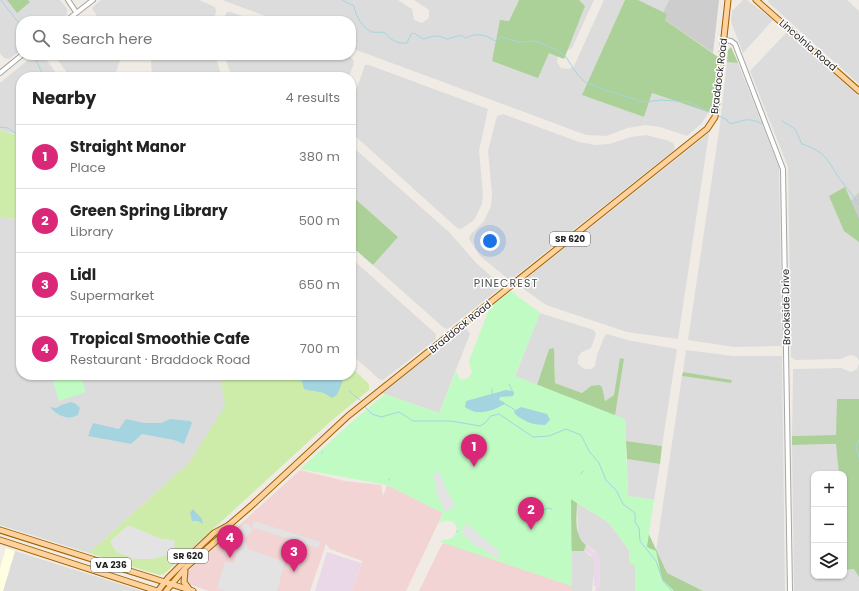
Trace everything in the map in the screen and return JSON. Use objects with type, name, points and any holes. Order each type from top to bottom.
[{"type":"main road","name":"Lincolnia Road","points":[[756,0],[859,91]]},
{"type":"main road","name":"Braddock Road","points":[[158,591],[185,560],[208,538],[229,525],[373,395],[707,128],[715,117],[728,2]]},
{"type":"main road","name":"Braddock Road","points":[[166,591],[189,565],[224,534],[229,525]]},
{"type":"main road","name":"VA 236","points":[[0,530],[193,591]]},
{"type":"main road","name":"VA 236","points":[[0,540],[158,591]]},
{"type":"main road","points":[[189,565],[184,573],[184,582],[193,591]]},
{"type":"street","points":[[68,0],[76,12]]},
{"type":"street","points":[[72,16],[93,0]]},
{"type":"street","name":"Brookside Drive","points":[[724,40],[731,41],[736,44],[783,169],[790,591]]},
{"type":"street","points":[[0,73],[16,60]]},
{"type":"shaded area","points":[[0,0],[60,0],[67,9],[65,16],[16,16],[16,54],[9,59],[4,58],[0,53]]},
{"type":"shaded area","points":[[101,0],[199,0],[215,7],[216,11],[215,16],[97,16],[92,8]]},
{"type":"shaded area","points":[[222,0],[398,0],[412,9],[414,20],[422,23],[429,18],[429,10],[414,0],[519,0],[506,27],[573,0],[594,0],[572,48],[558,56],[557,62],[561,68],[569,69],[574,66],[604,0],[625,0],[583,95],[644,117],[652,93],[709,112],[701,124],[687,136],[660,127],[645,125],[628,128],[606,136],[586,135],[356,50],[356,16],[265,16]]},
{"type":"shaded area","points":[[638,0],[669,0],[661,17]]},
{"type":"shaded area","points":[[669,0],[719,0],[713,53],[661,17]]},
{"type":"shaded area","points":[[743,0],[747,0],[773,20],[743,53],[731,22],[732,11]]},
{"type":"shaded area","points":[[769,0],[847,0],[859,11],[859,84],[768,2]]},
{"type":"shaded area","points":[[227,12],[231,12],[242,16],[225,16]]},
{"type":"shaded area","points":[[787,32],[859,96],[859,192],[839,212],[859,241],[859,361],[857,357],[851,355],[840,359],[795,360],[791,357],[788,167],[750,71]]},
{"type":"shaded area","points":[[28,60],[47,60],[55,72],[16,72],[16,134],[2,131],[0,128],[0,83]]},
{"type":"shaded area","points":[[58,60],[120,60],[116,72],[66,72]]},
{"type":"shaded area","points":[[217,60],[220,72],[152,72],[151,61]]},
{"type":"shaded area","points":[[226,60],[353,60],[354,63],[351,72],[230,72]]},
{"type":"shaded area","points":[[727,62],[738,63],[779,167],[782,346],[734,347],[688,340],[720,124]]},
{"type":"shaded area","points":[[365,65],[369,65],[488,109],[479,151],[483,194],[482,204],[474,220],[461,229],[457,228],[356,137],[356,91]]},
{"type":"shaded area","points":[[503,114],[579,142],[596,145],[609,144],[631,137],[646,135],[666,140],[673,143],[675,147],[673,151],[513,278],[508,279],[480,256],[469,239],[470,235],[484,221],[491,206],[492,194],[488,151],[497,116]]},
{"type":"shaded area","points":[[709,133],[678,339],[627,332],[546,305],[518,285]]},
{"type":"shaded area","points":[[356,150],[450,233],[476,263],[499,283],[499,289],[448,329],[444,328],[373,265],[398,237],[356,199]]},
{"type":"shaded area","points":[[859,192],[859,241],[839,212]]},
{"type":"shaded area","points":[[0,217],[16,219],[16,380],[221,380],[226,406],[189,463],[89,553],[0,525]]},
{"type":"shaded area","points":[[356,262],[436,334],[435,340],[383,380],[379,379],[356,358]]},
{"type":"shaded area","points":[[540,313],[594,330],[596,334],[591,348],[582,352],[578,357],[578,364],[584,369],[591,369],[595,366],[597,355],[604,337],[607,334],[627,340],[677,349],[662,446],[626,441],[625,420],[615,416],[624,359],[614,395],[605,401],[602,393],[591,386],[582,393],[555,383],[555,364],[549,349],[537,385],[515,376]]},
{"type":"shaded area","points":[[463,329],[467,329],[470,334],[439,413],[382,393]]},
{"type":"shaded area","points":[[686,350],[733,356],[782,356],[785,591],[674,591],[656,551],[682,376],[731,383],[731,380],[683,372]]},
{"type":"shaded area","points":[[859,364],[859,399],[837,400],[837,421],[859,435],[792,436],[793,369],[841,368],[851,372],[857,369]]},
{"type":"shaded area","points":[[859,444],[859,591],[794,591],[792,445]]},
{"type":"shaded area","points":[[627,459],[660,464],[654,500],[628,496]]},
{"type":"shaded area","points":[[300,470],[345,481],[381,485],[383,496],[387,485],[443,513],[406,591],[352,591],[362,561],[330,549],[326,544],[310,591],[209,591],[186,582],[186,573]]},
{"type":"shaded area","points":[[440,472],[443,482],[455,506],[445,512],[435,490],[436,487],[433,474]]},
{"type":"shaded area","points":[[577,503],[608,522],[629,550],[630,564],[635,564],[635,591],[599,591],[600,561],[595,551],[584,543],[578,535]]},
{"type":"shaded area","points":[[254,521],[320,542],[318,548],[252,527]]},
{"type":"shaded area","points":[[247,523],[253,530],[246,537],[239,529]]},
{"type":"shaded area","points":[[466,523],[501,553],[497,559],[482,548],[478,548],[461,533]]},
{"type":"shaded area","points":[[128,525],[162,539],[174,540],[175,550],[168,555],[152,559],[134,559],[116,552],[110,541]]},
{"type":"shaded area","points":[[244,539],[248,549],[285,562],[277,591],[227,591],[217,588],[225,562],[234,563],[240,542]]},
{"type":"shaded area","points":[[445,543],[572,586],[572,591],[419,591],[442,544]]},
{"type":"shaded area","points":[[586,545],[596,553],[600,561],[599,591],[595,591],[594,561],[590,554],[584,551]]},
{"type":"shaded area","points":[[6,548],[15,551],[3,591],[0,591],[0,568]]},
{"type":"shaded area","points":[[15,551],[142,591],[3,591]]},
{"type":"shaded area","points":[[571,551],[584,551],[593,558],[595,566],[592,591],[572,591]]},
{"type":"shaded area","points":[[327,552],[361,563],[352,591],[315,591]]},
{"type":"green space","points":[[7,0],[28,0],[30,2],[17,13]]},
{"type":"green space","points":[[519,0],[579,0],[585,6],[564,59],[549,53],[538,78],[492,61],[500,20],[509,21]]},
{"type":"green space","points":[[625,0],[638,0],[667,14],[665,20],[718,57],[711,113],[652,93],[644,117],[582,95]]},
{"type":"green space","points":[[731,47],[738,63],[727,62],[728,50]]},
{"type":"green space","points":[[0,129],[2,131],[16,135],[16,219],[0,217]]},
{"type":"green space","points":[[845,187],[859,219],[859,242],[844,231],[829,196]]},
{"type":"green space","points":[[356,199],[398,237],[373,265],[356,250]]},
{"type":"green space","points":[[511,291],[540,313],[515,376],[625,419],[628,496],[654,500],[647,547],[656,551],[662,579],[674,591],[635,591],[635,565],[630,564],[629,550],[608,522],[571,499],[572,586],[440,542],[454,536],[457,529],[454,523],[447,520],[439,524],[443,513],[387,485],[300,469],[385,394],[439,413],[456,371],[460,379],[468,378],[472,372],[469,363],[470,358],[490,307]]},
{"type":"green space","points":[[554,348],[555,383],[582,393],[591,386],[599,385],[602,387],[605,401],[614,395],[620,358],[624,359],[615,416],[600,411],[615,475],[646,528],[667,573],[703,591],[645,591],[574,400],[537,385],[549,349]]},
{"type":"green space","points":[[356,372],[369,384],[369,390],[331,421],[164,574],[159,575],[89,553],[189,463],[225,406],[221,380],[356,380]]},
{"type":"green space","points":[[683,372],[732,380],[731,383],[682,376]]},
{"type":"green space","points":[[82,380],[86,392],[59,401],[53,381]]},
{"type":"green space","points":[[837,399],[859,399],[859,577],[854,569],[847,570],[847,471],[839,471],[836,444],[792,445],[792,436],[836,435]]},
{"type":"green space","points":[[626,441],[662,446],[660,464],[627,459]]},
{"type":"green space","points":[[571,499],[577,503],[577,531],[582,541],[586,545],[584,551],[571,551]]},
{"type":"water","points":[[301,380],[343,380],[337,395],[332,398],[321,392],[304,389]]},
{"type":"water","points":[[506,390],[513,391],[513,396],[500,397],[499,400],[505,404],[495,409],[485,412],[475,412],[465,407],[466,401]]},
{"type":"water","points":[[71,402],[80,408],[78,415],[74,417],[59,415],[50,407],[56,408]]},
{"type":"water","points":[[521,407],[547,414],[550,420],[545,425],[533,424],[526,421],[515,414],[514,411]]},
{"type":"water","points":[[126,419],[144,423],[161,423],[170,419],[190,421],[192,423],[184,444],[174,440],[142,434],[131,444],[88,436],[93,423],[119,429]]},
{"type":"water","points":[[193,509],[202,519],[203,524],[198,521],[192,521],[190,513]]},
{"type":"waterway","points":[[1,0],[16,20]]},
{"type":"waterway","points":[[342,0],[354,6],[360,21],[366,28],[372,32],[385,33],[392,40],[397,42],[407,43],[411,34],[414,33],[423,39],[435,36],[447,39],[459,36],[466,38],[477,35],[485,36],[495,41],[501,37],[519,42],[535,41],[557,50],[566,57],[577,74],[585,82],[599,88],[644,102],[662,100],[689,102],[711,113]]},
{"type":"waterway","points":[[36,60],[42,72]]},
{"type":"waterway","points":[[719,116],[727,120],[729,123],[750,120],[765,125]]},
{"type":"waterway","points":[[782,121],[795,129],[802,144],[811,147],[826,159],[859,205]]},
{"type":"waterway","points":[[0,127],[8,128],[16,134]]},
{"type":"waterway","points":[[509,384],[512,390]]},
{"type":"waterway","points":[[492,389],[492,395]]},
{"type":"waterway","points":[[349,391],[360,400]]},
{"type":"waterway","points":[[505,404],[515,410]]},
{"type":"waterway","points":[[365,407],[372,414],[381,417],[399,412],[413,421],[451,421],[480,426],[491,416],[499,414],[533,437],[549,436],[566,429],[581,435],[589,451],[599,463],[606,480],[616,490],[623,504],[635,513],[635,522],[639,528],[640,541],[656,561],[663,581],[672,591]]},
{"type":"waterway","points":[[859,440],[856,446],[859,458]]},
{"type":"waterway","points":[[539,512],[548,508],[552,509]]},
{"type":"place","name":"Straight Manor","points":[[474,467]]},
{"type":"place","name":"Green Spring Library","points":[[531,530]]},
{"type":"place","name":"Tropical Smoothie Cafe","points":[[230,558]]},
{"type":"place","name":"Lidl","points":[[294,572]]},
{"type":"district","name":"PINECREST","points":[[506,283]]}]
